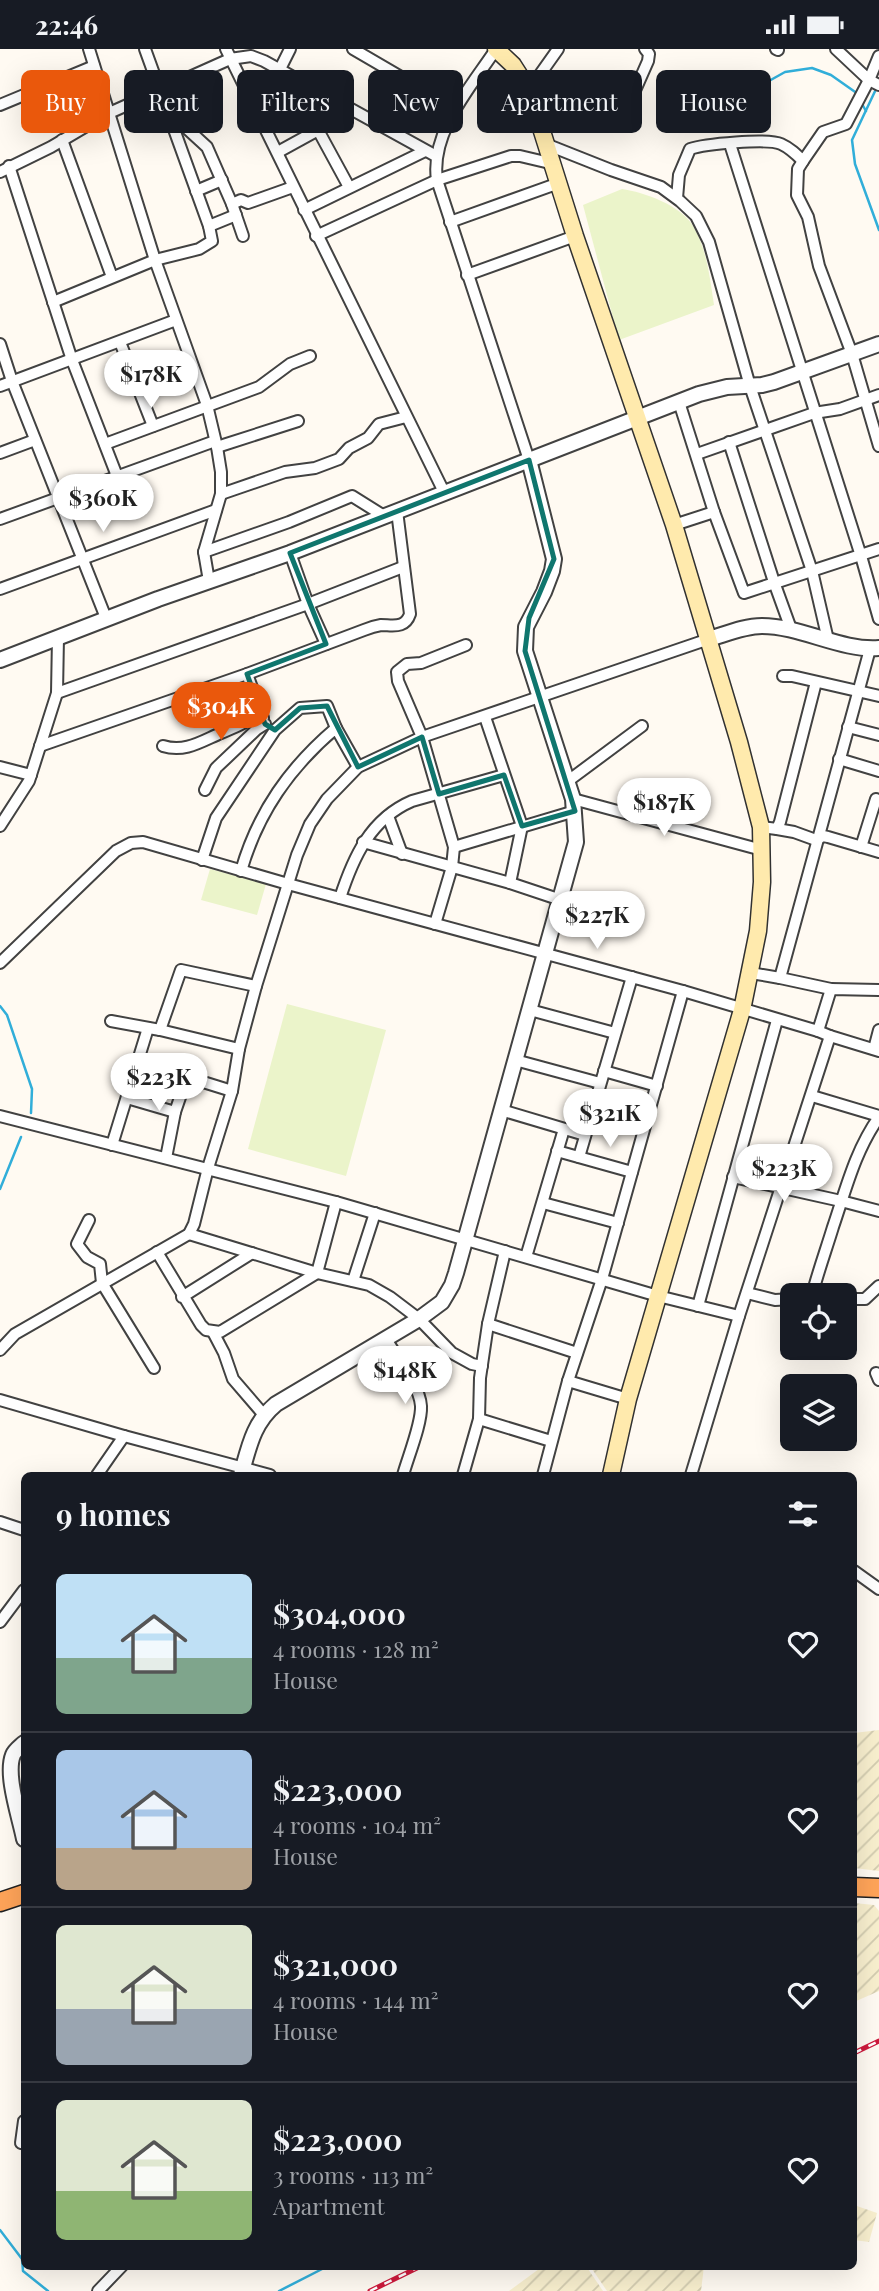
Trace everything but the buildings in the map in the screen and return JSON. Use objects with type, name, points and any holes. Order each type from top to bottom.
[{"type":"highway","points":[[857,1888],[879,1888]]},
{"type":"highway","points":[[0,1902],[21,1895]]},
{"type":"main road","points":[[496,49],[516,70]]},
{"type":"main road","points":[[544,133],[575,236],[674,525],[769,828],[762,850],[758,931],[742,1010],[628,1399],[612,1472]]},
{"type":"street","points":[[89,49],[95,70]]},
{"type":"street","points":[[145,49],[152,70]]},
{"type":"street","points":[[199,70],[228,54],[251,56],[280,69],[290,49]]},
{"type":"street","points":[[353,49],[389,70]]},
{"type":"street","points":[[463,98],[496,49]]},
{"type":"street","points":[[543,70],[558,49]]},
{"type":"street","points":[[642,75],[649,54],[645,49]]},
{"type":"street","points":[[836,49],[874,83]]},
{"type":"street","points":[[228,54],[443,492]]},
{"type":"street","points":[[879,55],[874,83],[846,124],[823,132],[798,169],[797,195],[808,217],[819,266],[852,354],[879,446]]},
{"type":"street","points":[[0,105],[94,66]]},
{"type":"street","points":[[354,111],[436,156]]},
{"type":"street","points":[[110,123],[155,261],[207,405],[216,444],[221,472],[221,493],[204,552],[209,581]]},
{"type":"street","points":[[74,133],[5,169],[72,360],[117,476]]},
{"type":"street","points":[[53,302],[155,261],[199,249],[212,241],[175,133]]},
{"type":"street","points":[[192,133],[207,147],[243,236]]},
{"type":"street","points":[[278,152],[313,133]]},
{"type":"street","points":[[320,133],[349,187]]},
{"type":"street","points":[[0,1400],[242,1471],[255,1429],[264,1415],[276,1404],[419,1319],[442,1302],[456,1273],[576,842],[574,805],[568,781],[525,651],[524,639],[526,627],[552,571],[554,559],[529,460],[437,180],[436,156],[446,133]]},
{"type":"street","points":[[62,140],[111,277]]},
{"type":"street","points":[[677,198],[679,175],[690,149],[705,145],[777,142],[792,150],[803,161]]},
{"type":"street","points":[[730,144],[879,619]]},
{"type":"street","points":[[548,145],[661,187],[696,216],[709,242],[764,432],[812,571],[828,640]]},
{"type":"street","points":[[304,210],[425,151]]},
{"type":"street","points":[[316,236],[437,180],[516,155],[554,164]]},
{"type":"street","points":[[196,191],[222,180]]},
{"type":"street","points":[[450,222],[559,183]]},
{"type":"street","points":[[209,226],[234,209],[241,200],[248,203],[293,187]]},
{"type":"street","points":[[467,275],[575,236]]},
{"type":"street","points":[[0,386],[176,320]]},
{"type":"street","points":[[120,342],[153,426]]},
{"type":"street","points":[[0,344],[12,381],[106,618]]},
{"type":"street","points":[[0,660],[106,618],[290,553],[699,394],[727,387],[774,382],[879,344]]},
{"type":"street","points":[[105,444],[259,387],[290,364],[310,356]]},
{"type":"street","points":[[697,454],[814,413],[840,409],[879,395]]},
{"type":"street","points":[[680,402],[714,512],[744,593],[879,549]]},
{"type":"street","points":[[221,493],[285,472],[315,468],[339,459],[349,448],[368,438],[379,424],[407,417]]},
{"type":"street","points":[[0,519],[117,476],[298,421]]},
{"type":"street","points":[[0,453],[35,440]]},
{"type":"street","points":[[729,442],[792,629]]},
{"type":"street","points":[[204,552],[352,496],[391,513]]},
{"type":"street","points":[[0,589],[216,510]]},
{"type":"street","points":[[674,525],[714,512]]},
{"type":"street","points":[[40,746],[373,627],[400,625],[408,619],[409,605],[391,513]]},
{"type":"street","points":[[290,553],[326,644]]},
{"type":"street","points":[[57,693],[308,604],[403,567]]},
{"type":"street","points":[[0,1350],[15,1334],[189,1234],[232,1091],[239,1049],[256,986],[297,855],[310,824],[327,799],[358,767],[422,737],[709,639],[759,626],[792,629],[828,640],[874,648],[858,691],[780,978]]},
{"type":"street","points":[[0,827],[31,775],[57,693],[58,637]]},
{"type":"street","points":[[435,924],[452,867],[454,847],[422,737],[398,681],[397,672],[407,664],[421,663],[466,645]]},
{"type":"street","points":[[247,674],[260,712],[270,727]]},
{"type":"street","points":[[783,676],[792,675],[879,696]]},
{"type":"street","points":[[816,682],[787,799],[769,828],[794,832],[816,840]]},
{"type":"street","points":[[205,790],[216,768],[257,729],[270,727],[300,708],[327,706],[358,767]]},
{"type":"street","points":[[163,746],[173,749],[203,742],[237,727],[260,712]]},
{"type":"street","points":[[485,717],[522,825],[510,883]]},
{"type":"street","points":[[568,781],[642,726]]},
{"type":"street","points":[[202,860],[216,818],[270,727]]},
{"type":"street","points":[[848,727],[879,735]]},
{"type":"street","points":[[241,871],[255,829],[267,806],[317,744],[336,728]]},
{"type":"street","points":[[839,759],[879,771]]},
{"type":"street","points":[[0,767],[31,775]]},
{"type":"street","points":[[340,898],[363,842],[388,816],[412,801],[504,775]]},
{"type":"street","points":[[861,847],[876,799]]},
{"type":"street","points":[[454,847],[574,805],[762,850]]},
{"type":"street","points":[[388,816],[402,854]]},
{"type":"street","points":[[816,840],[822,836],[879,852]]},
{"type":"street","points":[[363,842],[561,900]]},
{"type":"street","points":[[0,963],[116,851],[131,843],[155,845],[288,884],[683,991],[876,1050],[879,1030]]},
{"type":"street","points":[[112,1145],[137,1066],[181,970],[256,986]]},
{"type":"street","points":[[751,973],[831,989],[879,990]]},
{"type":"street","points":[[579,1157],[632,977]]},
{"type":"street","points":[[818,1031],[831,989]]},
{"type":"street","points":[[544,1472],[568,1381],[602,1279],[683,991]]},
{"type":"street","points":[[530,1010],[615,1033]]},
{"type":"street","points":[[698,1306],[777,1020]]},
{"type":"street","points":[[111,1021],[239,1049]]},
{"type":"street","points":[[692,1472],[739,1316],[830,1036]]},
{"type":"street","points":[[515,1060],[600,1083]]},
{"type":"street","points":[[137,1066],[232,1091]]},
{"type":"street","points":[[604,1071],[657,1086]]},
{"type":"street","points":[[166,1158],[175,1112],[187,1077]]},
{"type":"street","points":[[812,1096],[879,1117],[858,1153],[816,1283]]},
{"type":"street","points":[[127,1098],[175,1112]]},
{"type":"street","points":[[501,1110],[585,1135]]},
{"type":"street","points":[[0,1117],[336,1202],[658,1296],[739,1316]]},
{"type":"street","points":[[526,1257],[564,1129]]},
{"type":"street","points":[[557,1151],[632,1172]]},
{"type":"street","points":[[733,1177],[879,1211]]},
{"type":"street","points":[[157,1252],[201,1325],[213,1332],[227,1329],[317,1273],[336,1202]]},
{"type":"street","points":[[543,1203],[618,1223]]},
{"type":"street","points":[[353,1281],[375,1213]]},
{"type":"street","points":[[89,1220],[76,1244],[87,1257],[100,1264],[102,1283],[155,1369]]},
{"type":"street","points":[[189,1234],[376,1288],[419,1319],[452,1353],[472,1364],[482,1366]]},
{"type":"street","points":[[467,1472],[479,1419],[488,1324],[505,1251]]},
{"type":"street","points":[[183,1297],[252,1253]]},
{"type":"street","points":[[857,1299],[865,1299],[879,1287]]},
{"type":"street","points":[[747,1293],[780,1300]]},
{"type":"street","points":[[488,1324],[578,1353]]},
{"type":"street","points":[[213,1332],[233,1379],[264,1415]]},
{"type":"street","points":[[386,1339],[414,1386],[421,1405],[404,1472]]},
{"type":"street","points":[[568,1381],[628,1399]]},
{"type":"street","points":[[479,1419],[551,1441]]},
{"type":"street","points":[[99,1472],[124,1436]]},
{"type":"street","points":[[0,1522],[21,1529]]},
{"type":"street","points":[[857,1573],[879,1589]]},
{"type":"street","points":[[0,1622],[21,1594]]},
{"type":"street","points":[[21,1746],[13,1755],[11,1779],[21,1825]]},
{"type":"street","points":[[98,2291],[118,2270]]},
{"type":"highlighted area","points":[[529,460],[554,559],[529,618],[525,651],[575,811],[522,826],[504,775],[439,794],[422,737],[358,767],[327,706],[300,708],[275,730],[265,724],[247,674],[326,644],[290,553]]},
{"type":"shaded area","points":[[879,1730],[879,1871],[857,1868],[857,1733]]},
{"type":"shaded area","points":[[857,1903],[874,1905],[879,1911],[879,1991],[857,2001]]},
{"type":"shaded area","points":[[857,2206],[877,2213],[869,2242],[857,2240]]},
{"type":"shaded area","points":[[538,2270],[589,2270],[603,2291],[509,2291]]},
{"type":"shaded area","points":[[593,2270],[704,2270],[701,2291],[607,2291]]},
{"type":"green space","points":[[622,189],[662,201],[688,219],[705,254],[714,305],[619,340],[583,205]]},
{"type":"green space","points":[[210,869],[266,884],[257,915],[201,900]]},
{"type":"green space","points":[[287,1004],[386,1030],[346,1176],[248,1149]]},
{"type":"waterway","points":[[771,80],[785,72],[812,68],[831,75],[858,94]]},
{"type":"waterway","points":[[877,87],[852,140],[855,164],[879,230]]},
{"type":"waterway","points":[[862,104],[866,111]]},
{"type":"waterway","points":[[0,1006],[7,1015],[32,1089],[31,1113]]},
{"type":"waterway","points":[[0,1189],[21,1137]]},
{"type":"waterway","points":[[0,2230],[21,2258]]},
{"type":"waterway","points":[[23,2270],[48,2291]]},
{"type":"waterway","points":[[279,2291],[320,2270]]},
{"type":"railway","points":[[857,2052],[879,2041]]},
{"type":"railway","points":[[370,2291],[413,2270]]}]
